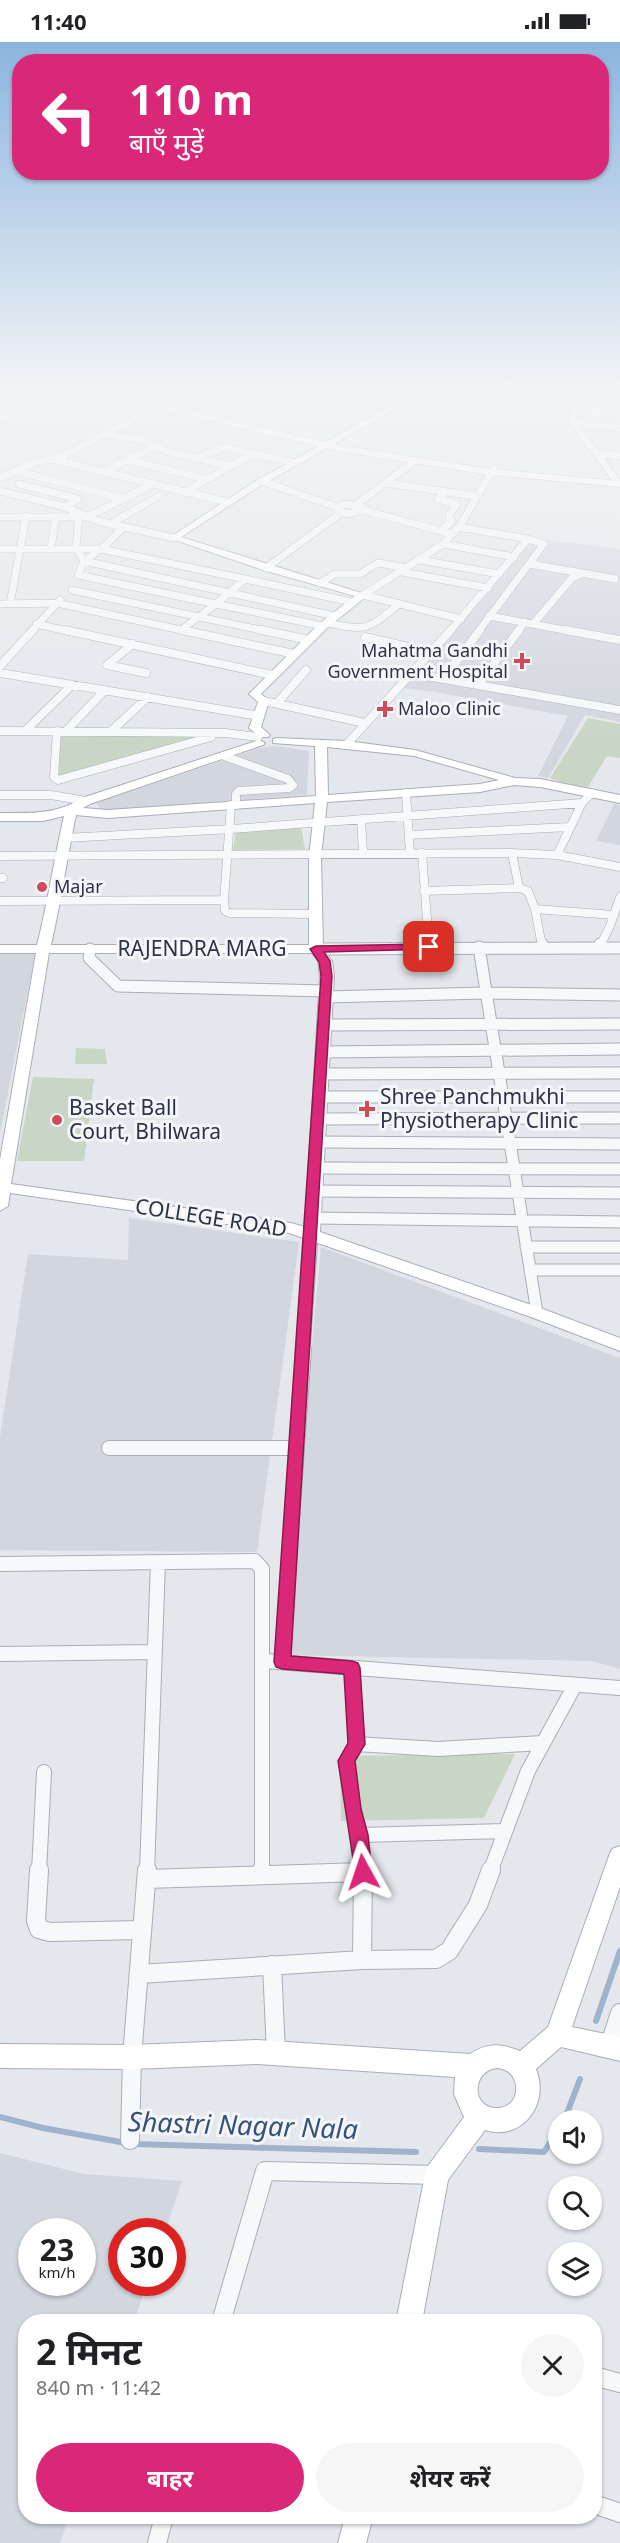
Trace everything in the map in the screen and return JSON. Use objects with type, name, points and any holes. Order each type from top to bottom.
[{"type":"street","points":[[52,504],[110,524],[174,538],[266,568],[461,619]]},
{"type":"street","points":[[65,507],[70,504]]},
{"type":"street","points":[[0,517],[87,517],[115,504]]},
{"type":"street","points":[[110,524],[146,504]]},
{"type":"street","points":[[174,538],[224,504]]},
{"type":"street","points":[[322,504],[339,510],[358,513],[363,510]]},
{"type":"street","points":[[266,568],[345,504],[357,504],[363,510],[452,534]]},
{"type":"street","points":[[440,531],[452,522],[449,515],[456,504]]},
{"type":"street","points":[[365,723],[278,702],[264,701],[254,694],[328,622],[352,602],[443,544],[459,527],[471,504]]},
{"type":"street","points":[[9,604],[26,516]]},
{"type":"street","points":[[51,548],[56,516]]},
{"type":"street","points":[[79,516],[76,547],[84,561],[231,592],[361,630],[369,629],[399,604]]},
{"type":"street","points":[[0,666],[36,624],[72,590],[84,561],[101,549],[124,527]]},
{"type":"street","points":[[443,679],[544,544],[459,527]]},
{"type":"street","points":[[347,744],[461,619],[528,539]]},
{"type":"street","points":[[443,544],[514,557]]},
{"type":"street","points":[[0,549],[76,547],[101,549],[352,602]]},
{"type":"street","points":[[420,560],[499,574]]},
{"type":"street","points":[[320,583],[335,573],[360,574],[378,563],[488,588]]},
{"type":"street","points":[[529,564],[615,579]]},
{"type":"street","points":[[478,685],[529,623],[572,578],[582,573]]},
{"type":"street","points":[[78,575],[214,604],[328,622]]},
{"type":"street","points":[[182,630],[245,579]]},
{"type":"street","points":[[72,590],[309,640]]},
{"type":"street","points":[[0,604],[57,603],[294,654]]},
{"type":"street","points":[[489,616],[620,640]]},
{"type":"street","points":[[36,624],[272,675]]},
{"type":"street","points":[[365,637],[430,652]]},
{"type":"street","points":[[133,644],[107,665],[146,673]]},
{"type":"street","points":[[278,702],[306,670]]},
{"type":"street","points":[[0,673],[260,716]]},
{"type":"street","points":[[410,673],[620,710]]},
{"type":"street","points":[[25,731],[72,685]]},
{"type":"street","points":[[105,690],[62,731],[54,777],[58,780],[225,733]]},
{"type":"street","points":[[110,732],[148,697]]},
{"type":"street","points":[[261,738],[255,728],[264,701]]},
{"type":"street","points":[[0,731],[225,733],[261,738],[271,744],[277,741],[347,744],[415,753],[514,781],[540,783],[620,799]]},
{"type":"street","points":[[0,1206],[43,950],[55,901],[61,856],[71,811],[86,801],[224,756],[261,738]]},
{"type":"street","points":[[282,1662],[312,1236],[325,994],[325,961],[316,949],[315,914],[316,854],[322,798],[321,744]]},
{"type":"street","points":[[224,756],[288,779],[293,785],[289,788],[236,794],[228,855],[225,911],[230,913],[315,914]]},
{"type":"street","points":[[0,817],[43,817],[71,811],[108,814],[480,788],[514,781]]},
{"type":"street","points":[[406,793],[410,853]]},
{"type":"street","points":[[557,855],[582,803],[592,793]]},
{"type":"street","points":[[0,795],[51,795],[86,801]]},
{"type":"street","points":[[65,838],[231,829],[582,803]]},
{"type":"street","points":[[361,819],[363,852]]},
{"type":"street","points":[[409,835],[570,827]]},
{"type":"street","points":[[0,856],[363,852],[512,853],[557,855],[620,867]]},
{"type":"street","points":[[422,853],[429,947]]},
{"type":"street","points":[[512,853],[519,888]]},
{"type":"street","points":[[424,891],[519,888],[528,891],[535,909],[542,947]]},
{"type":"street","points":[[599,947],[615,921],[620,897]]},
{"type":"street","points":[[0,901],[224,900]]},
{"type":"street","points":[[535,909],[615,921]]},
{"type":"street","points":[[479,947],[537,1313]]},
{"type":"street","name":"RAJENDRA MARG","points":[[0,949],[620,948]]},
{"type":"street","points":[[90,949],[89,958],[118,986],[325,994],[620,995]]},
{"type":"street","points":[[323,1025],[620,1024]]},
{"type":"street","points":[[322,1052],[620,1049]]},
{"type":"street","points":[[321,1074],[620,1073]]},
{"type":"street","points":[[319,1096],[620,1097]]},
{"type":"street","points":[[318,1119],[620,1118]]},
{"type":"street","points":[[317,1142],[620,1144]]},
{"type":"street","points":[[315,1168],[620,1169]]},
{"type":"street","name":"COLLEGE ROAD","points":[[2,1187],[291,1228],[537,1313],[620,1345]]},
{"type":"street","points":[[314,1191],[620,1193]]},
{"type":"street","points":[[313,1218],[620,1222]]},
{"type":"street","points":[[526,1247],[620,1247]]},
{"type":"street","points":[[530,1270],[620,1270]]},
{"type":"street","points":[[109,1448],[297,1448]]},
{"type":"street","points":[[0,1564],[255,1561],[262,1569],[264,1661],[262,1875]]},
{"type":"street","points":[[130,2140],[132,2057],[147,1879],[158,1562]]},
{"type":"street","points":[[0,1654],[155,1652]]},
{"type":"street","points":[[264,1661],[620,1689]]},
{"type":"street","points":[[352,1668],[356,1744],[347,1761],[353,1809],[360,1835],[363,1872],[362,1960]]},
{"type":"street","points":[[139,1974],[362,1960],[436,1959],[449,1951],[478,1905],[528,1770],[574,1685]]},
{"type":"street","points":[[356,1744],[438,1749],[543,1743]]},
{"type":"street","points":[[44,1772],[36,1921],[39,1929],[50,1932],[142,1930]]},
{"type":"street","points":[[360,1835],[505,1831]]},
{"type":"street","points":[[520,2067],[556,2035],[620,1856]]},
{"type":"street","points":[[147,1879],[363,1872]]},
{"type":"street","points":[[272,1965],[276,2053]]},
{"type":"street","points":[[556,2035],[615,2048],[620,2013]]},
{"type":"street","points":[[0,2056],[132,2057],[276,2053],[472,2066]]},
{"type":"street","points":[[501,2056],[520,2067],[529,2086],[529,2096],[519,2113],[501,2120],[481,2115],[472,2107],[465,2086],[466,2075],[472,2066],[480,2059],[501,2056]]},
{"type":"street","points":[[411,2314],[437,2175],[481,2115]]},
{"type":"street","points":[[223,2314],[265,2171],[437,2175]]},
{"type":"street","points":[[602,2377],[620,2379]]},
{"type":"street","points":[[602,2507],[620,2513]]},
{"type":"street","points":[[157,2543],[162,2524]]},
{"type":"street","points":[[352,2543],[356,2524]]},
{"type":"shaded area","name":"Mahatma Gandhi Government Hospital","points":[[526,538],[620,549],[620,722],[585,715],[548,778],[538,776],[568,716],[395,687],[418,671],[518,544]]},
{"type":"shaded area","points":[[275,746],[309,751],[307,795],[101,810],[96,803],[260,748]]},
{"type":"shaded area","points":[[614,804],[620,805],[620,845],[596,841]]},
{"type":"shaded area","points":[[0,954],[35,954],[0,1133]]},
{"type":"shaded area","points":[[129,1218],[299,1242],[257,1552],[0,1550],[0,1437],[28,1254],[128,1260]]},
{"type":"shaded area","points":[[321,1247],[620,1358],[620,1669],[592,1661],[283,1655]]},
{"type":"shaded area","points":[[0,2153],[84,2174],[182,2181],[170,2218],[108,2218],[108,2296],[143,2296],[137,2314],[18,2314],[18,2524],[67,2524],[60,2543],[0,2543]]},
{"type":"green space","points":[[588,718],[620,724],[620,758],[607,756],[588,787],[571,786],[550,778]]},
{"type":"green space","points":[[60,734],[207,736],[59,778]]},
{"type":"green space","points":[[301,828],[305,849],[233,850],[236,831]]},
{"type":"green space","points":[[76,1048],[105,1049],[107,1064],[75,1064]]},
{"type":"green space","name":"Basket Ball Court, Bhilwara","points":[[33,1077],[94,1079],[84,1161],[17,1161]]},
{"type":"green space","points":[[515,1754],[484,1818],[341,1821],[340,1756]]},
{"type":"waterway","name":"Shastri Nagar Nala","points":[[596,2021],[620,1951]]},
{"type":"waterway","name":"Shastri Nagar Nala","points":[[568,2110],[580,2079]]},
{"type":"waterway","name":"Shastri Nagar Nala","points":[[0,2117],[43,2128],[126,2143]]},
{"type":"waterway","name":"Shastri Nagar Nala","points":[[133,2144],[416,2152]]},
{"type":"waterway","name":"Shastri Nagar Nala","points":[[479,2149],[544,2152],[548,2146]]},
{"type":"place","name":"Mahatma Gandhi Government Hospital","points":[[522,661]]},
{"type":"place","name":"Maloo Clinic","points":[[385,709]]},
{"type":"place","name":"Majar","points":[[42,887]]},
{"type":"place","name":"Shree Panchmukhi Physiotherapy Clinic","points":[[367,1109]]},
{"type":"place","name":"Basket Ball Court, Bhilwara","points":[[57,1120]]},
{"type":"route","points":[[363,1872],[360,1835],[353,1809],[347,1761],[356,1744],[352,1668],[282,1662],[312,1236],[327,976],[325,961],[316,949],[429,947]]}]
